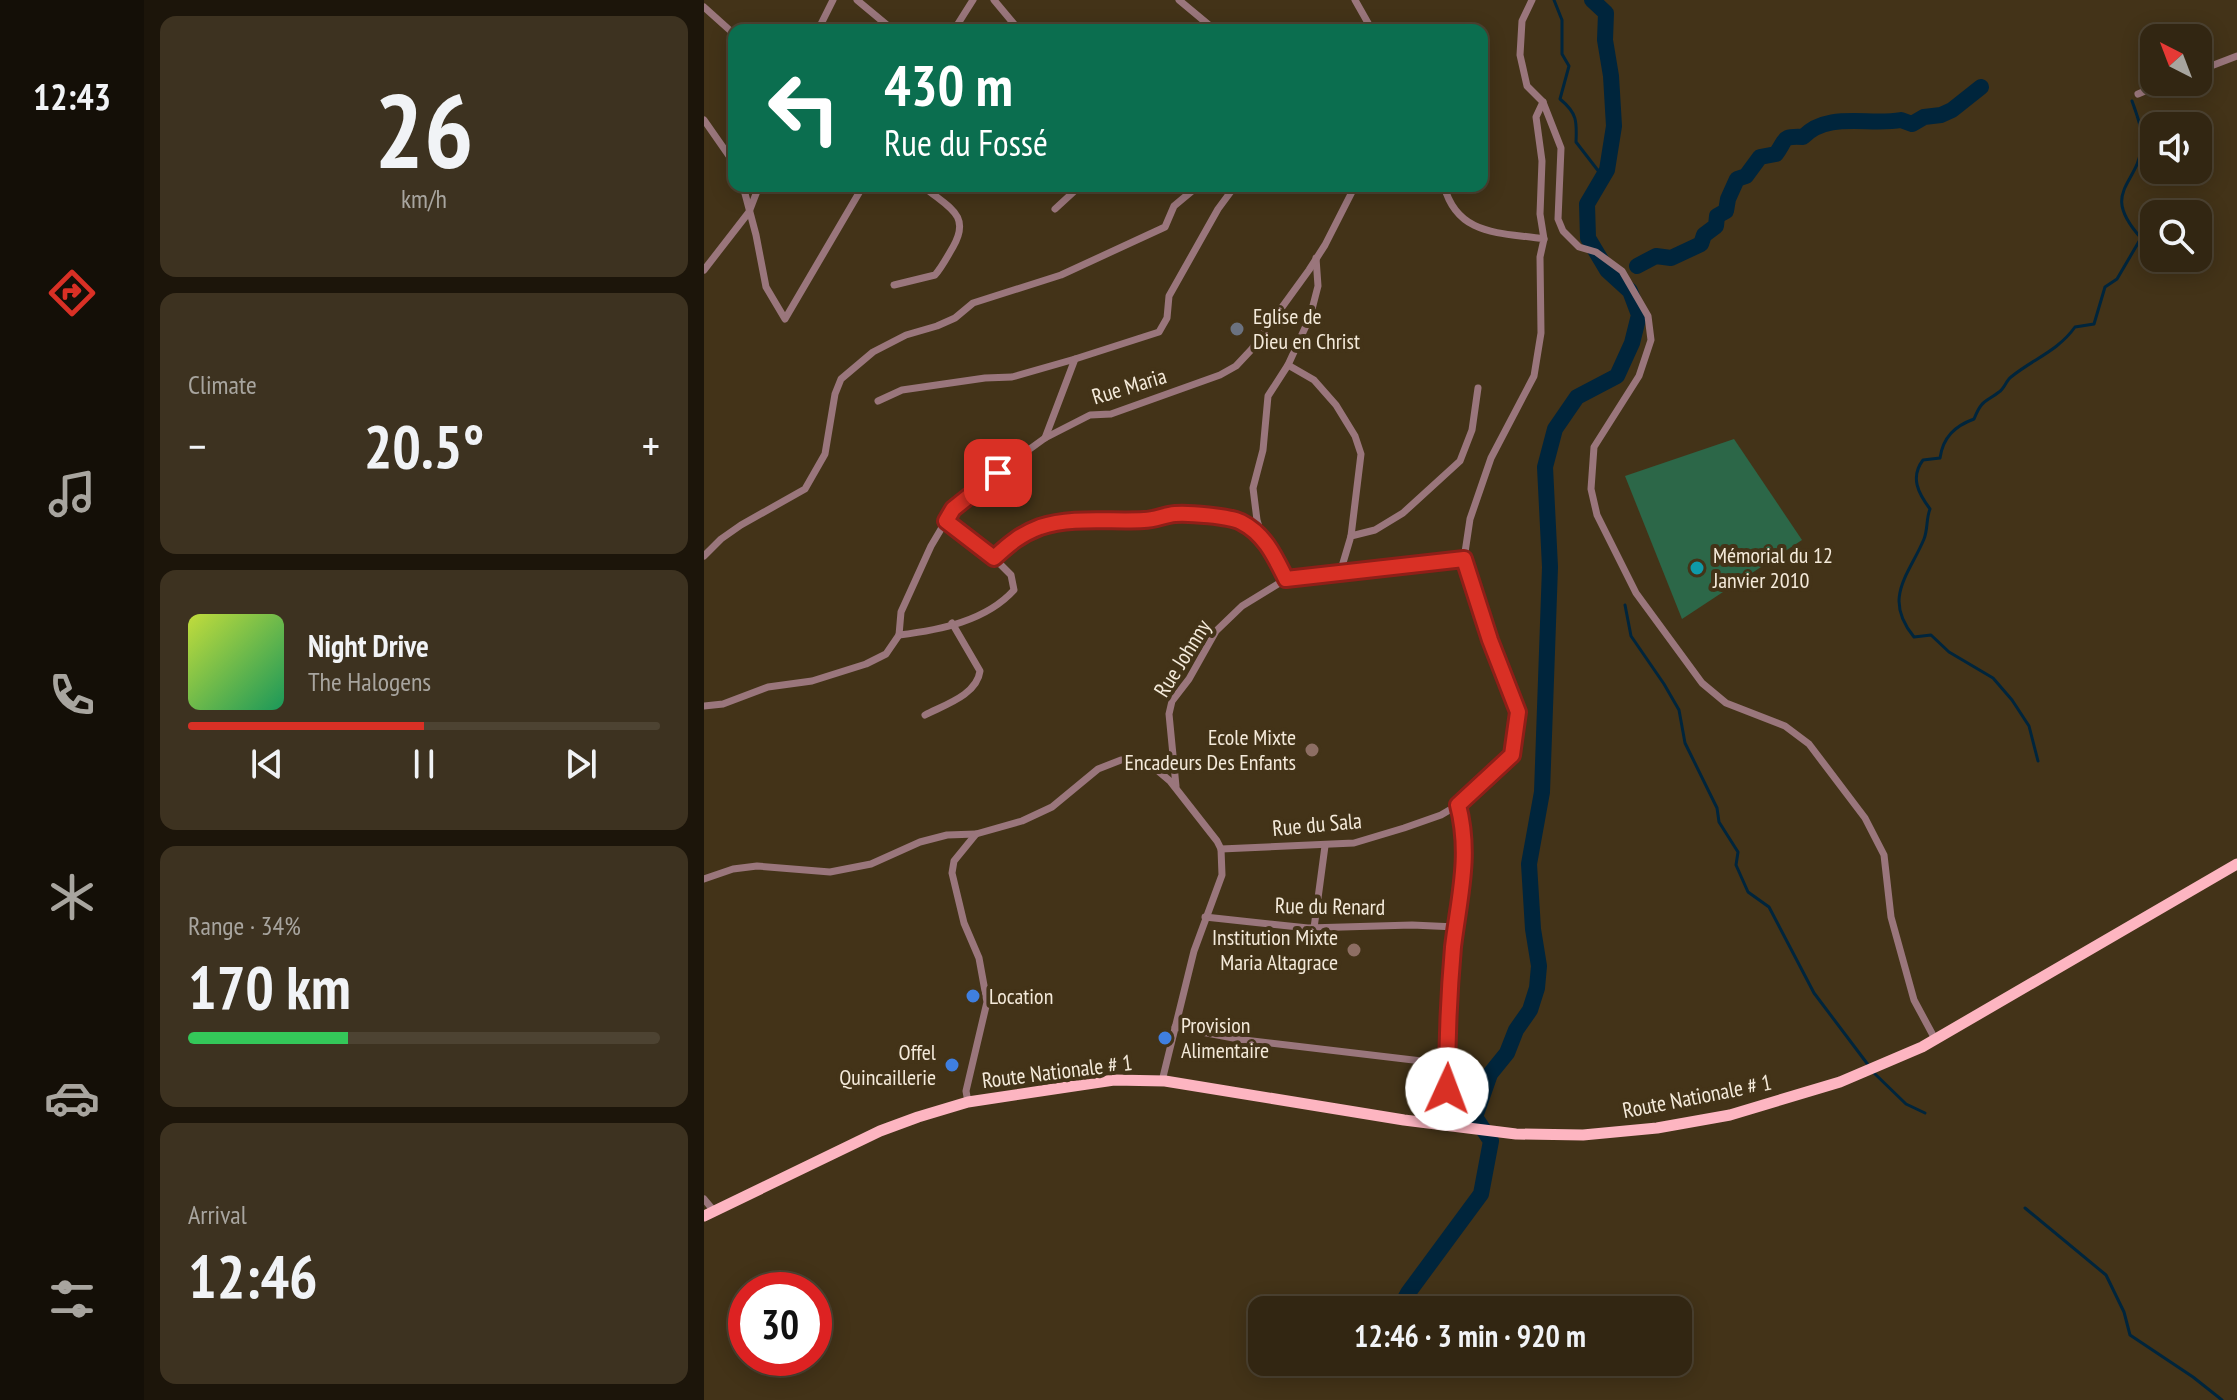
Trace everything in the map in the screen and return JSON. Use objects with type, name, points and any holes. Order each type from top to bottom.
[{"type":"main road","name":"Route Nationale # 1","points":[[709,1214],[880,1131],[968,1102],[1114,1080],[1162,1081],[1516,1134],[1570,1135],[1657,1128],[1730,1115],[1807,1094],[1935,1039],[2237,864]]},
{"type":"street","points":[[710,0],[704,8],[728,29]]},
{"type":"street","points":[[821,24],[833,0]]},
{"type":"street","points":[[857,0],[886,24]]},
{"type":"street","points":[[958,24],[973,0]]},
{"type":"street","points":[[994,0],[1014,24]]},
{"type":"street","points":[[1179,0],[1208,24]]},
{"type":"street","points":[[1355,0],[1369,24]]},
{"type":"street","points":[[1532,0],[1522,21],[1520,55],[1527,86],[1543,102],[1561,148],[1558,219],[1563,231],[1579,247],[1596,252],[1622,271],[1648,316],[1651,340],[1639,376],[1594,447],[1591,489],[1605,535],[1636,593],[1702,683],[1726,703],[1785,726],[1809,744],[1865,818],[1884,855],[1891,917],[1914,1000],[1935,1039]]},
{"type":"street","points":[[2212,66],[2237,56]]},
{"type":"street","points":[[1316,258],[1318,286],[1310,317],[1288,365],[1268,396],[1264,448],[1253,488],[1263,539],[1286,579],[1464,559],[1470,519],[1491,458],[1534,376],[1541,333],[1540,257],[1544,239],[1540,214],[1542,161],[1536,117],[1543,102]]},
{"type":"street","points":[[704,120],[728,154]]},
{"type":"street","points":[[744,192],[766,287],[785,319],[859,192]]},
{"type":"street","points":[[704,270],[749,212],[757,192]]},
{"type":"street","points":[[894,285],[935,275],[960,235],[958,216],[930,192]]},
{"type":"street","points":[[1055,209],[1073,192]]},
{"type":"street","points":[[704,556],[741,525],[805,489],[825,454],[835,394],[841,379],[873,352],[906,335],[955,318],[973,303],[1061,275],[1165,227],[1174,206],[1191,192]]},
{"type":"street","points":[[878,401],[902,390],[1012,377],[1159,332],[1167,318],[1169,296],[1231,192]]},
{"type":"street","name":"Rue Maria","points":[[899,635],[901,612],[909,593],[953,509],[980,485],[1045,438],[1090,415],[1111,414],[1227,372],[1251,350],[1316,258],[1352,192]]},
{"type":"street","points":[[1447,192],[1458,215],[1474,228],[1544,239]]},
{"type":"street","points":[[1045,438],[1075,359]]},
{"type":"street","points":[[1288,365],[1314,380],[1336,405],[1355,436],[1361,454],[1351,536],[1340,573]]},
{"type":"street","points":[[1351,536],[1375,530],[1403,513],[1460,461],[1472,430],[1478,388]]},
{"type":"street","points":[[994,558],[1017,536],[1042,526],[1109,519],[1145,520],[1176,514],[1221,516],[1240,521],[1263,539]]},
{"type":"street","points":[[704,706],[723,704],[768,687],[812,681],[866,664],[886,654],[899,635],[983,615],[1000,606],[1014,590],[1011,575],[946,521]]},
{"type":"street","name":"Rue du Sala","points":[[1221,849],[1354,843],[1441,815],[1458,805],[1512,755],[1518,712],[1494,654],[1464,559]]},
{"type":"street","name":"Rue Johnny","points":[[1176,788],[1169,714],[1172,701],[1189,679],[1216,631],[1242,606],[1286,579]]},
{"type":"street","points":[[925,715],[958,698],[975,685],[979,677],[980,671],[952,623]]},
{"type":"street","points":[[704,879],[733,869],[757,866],[830,872],[871,864],[920,842],[947,835],[976,834],[1022,821],[1052,807],[1098,769],[1121,760],[1150,764],[1176,788],[1217,841],[1221,849],[1222,875],[1205,917],[1162,1081]]},
{"type":"street","points":[[1454,1127],[1447,1089],[1447,1064],[1456,927],[1462,898],[1464,861],[1464,826],[1458,805]]},
{"type":"street","points":[[968,1102],[966,1091],[987,1002],[979,958],[964,923],[952,873],[954,861],[976,834]]},
{"type":"street","points":[[1314,928],[1325,846]]},
{"type":"street","name":"Rue du Renard","points":[[1205,917],[1314,928],[1456,927]]},
{"type":"street","points":[[1175,1027],[1244,1040],[1447,1064]]},
{"type":"street","points":[[704,1199],[709,1214]]},
{"type":"green space","points":[[1734,439],[1802,540],[1682,619],[1625,476]]},
{"type":"waterway","points":[[1554,0],[1562,20],[1562,54],[1569,66],[1560,99],[1575,118],[1576,142],[1603,177]]},
{"type":"waterway","points":[[1406,1296],[1481,1194],[1491,1141],[1475,1117],[1490,1074],[1507,1053],[1516,1030],[1530,1010],[1537,988],[1539,966],[1529,864],[1542,792],[1550,567],[1545,467],[1555,429],[1577,397],[1617,376],[1632,343],[1639,315],[1630,291],[1607,270],[1588,238],[1587,204],[1607,170],[1614,126],[1605,40],[1606,13],[1592,0]]},
{"type":"waterway","points":[[1637,266],[1656,256],[1671,258],[1701,244],[1704,235],[1716,226],[1717,216],[1726,211],[1737,179],[1746,176],[1760,157],[1776,154],[1788,138],[1803,137],[1824,124],[1837,122],[1901,120],[1912,124],[1924,117],[1952,110],[1981,87]]},
{"type":"waterway","points":[[2038,761],[2029,726],[2012,700],[1993,678],[1949,652],[1931,635],[1914,637],[1905,623],[1899,598],[1901,587],[1924,539],[1930,509],[1916,479],[1923,460],[1940,458],[1951,433],[1974,419],[1982,405],[2001,391],[2011,377],[2053,349],[2075,327],[2094,324],[2105,287],[2117,279],[2141,238],[2129,222],[2122,199],[2142,145],[2141,129],[2132,101]]},
{"type":"waterway","points":[[1625,605],[1631,636],[1679,710],[1685,743],[1717,808],[1719,822],[1738,852],[1736,865],[1748,892],[1769,907],[1814,993],[1869,1066]]},
{"type":"waterway","points":[[1873,1072],[1906,1104],[1925,1113]]},
{"type":"waterway","points":[[2025,1208],[2106,1275],[2124,1312],[2130,1335],[2222,1400]]},
{"type":"place","name":"Eglise de Dieu en Christ","points":[[1237,329]]},
{"type":"place","name":"Mémorial du 12 Janvier 2010","points":[[1697,568]]},
{"type":"place","name":"Ecole Mixte Encadeurs Des Enfants","points":[[1312,750]]},
{"type":"place","name":"Institution Mixte Maria Altagrace","points":[[1354,950]]},
{"type":"place","name":"Location","points":[[973,996]]},
{"type":"place","name":"Provision Alimentaire","points":[[1165,1038]]},
{"type":"place","name":"Offel Quincaillerie","points":[[952,1065]]},
{"type":"route","points":[[998,473],[953,509],[946,521],[994,558],[1017,536],[1042,526],[1109,519],[1145,520],[1176,514],[1221,516],[1240,521],[1268,545],[1286,579],[1464,559],[1470,585],[1518,712],[1512,755],[1458,805],[1464,826],[1464,861],[1452,965],[1447,1089]]}]
